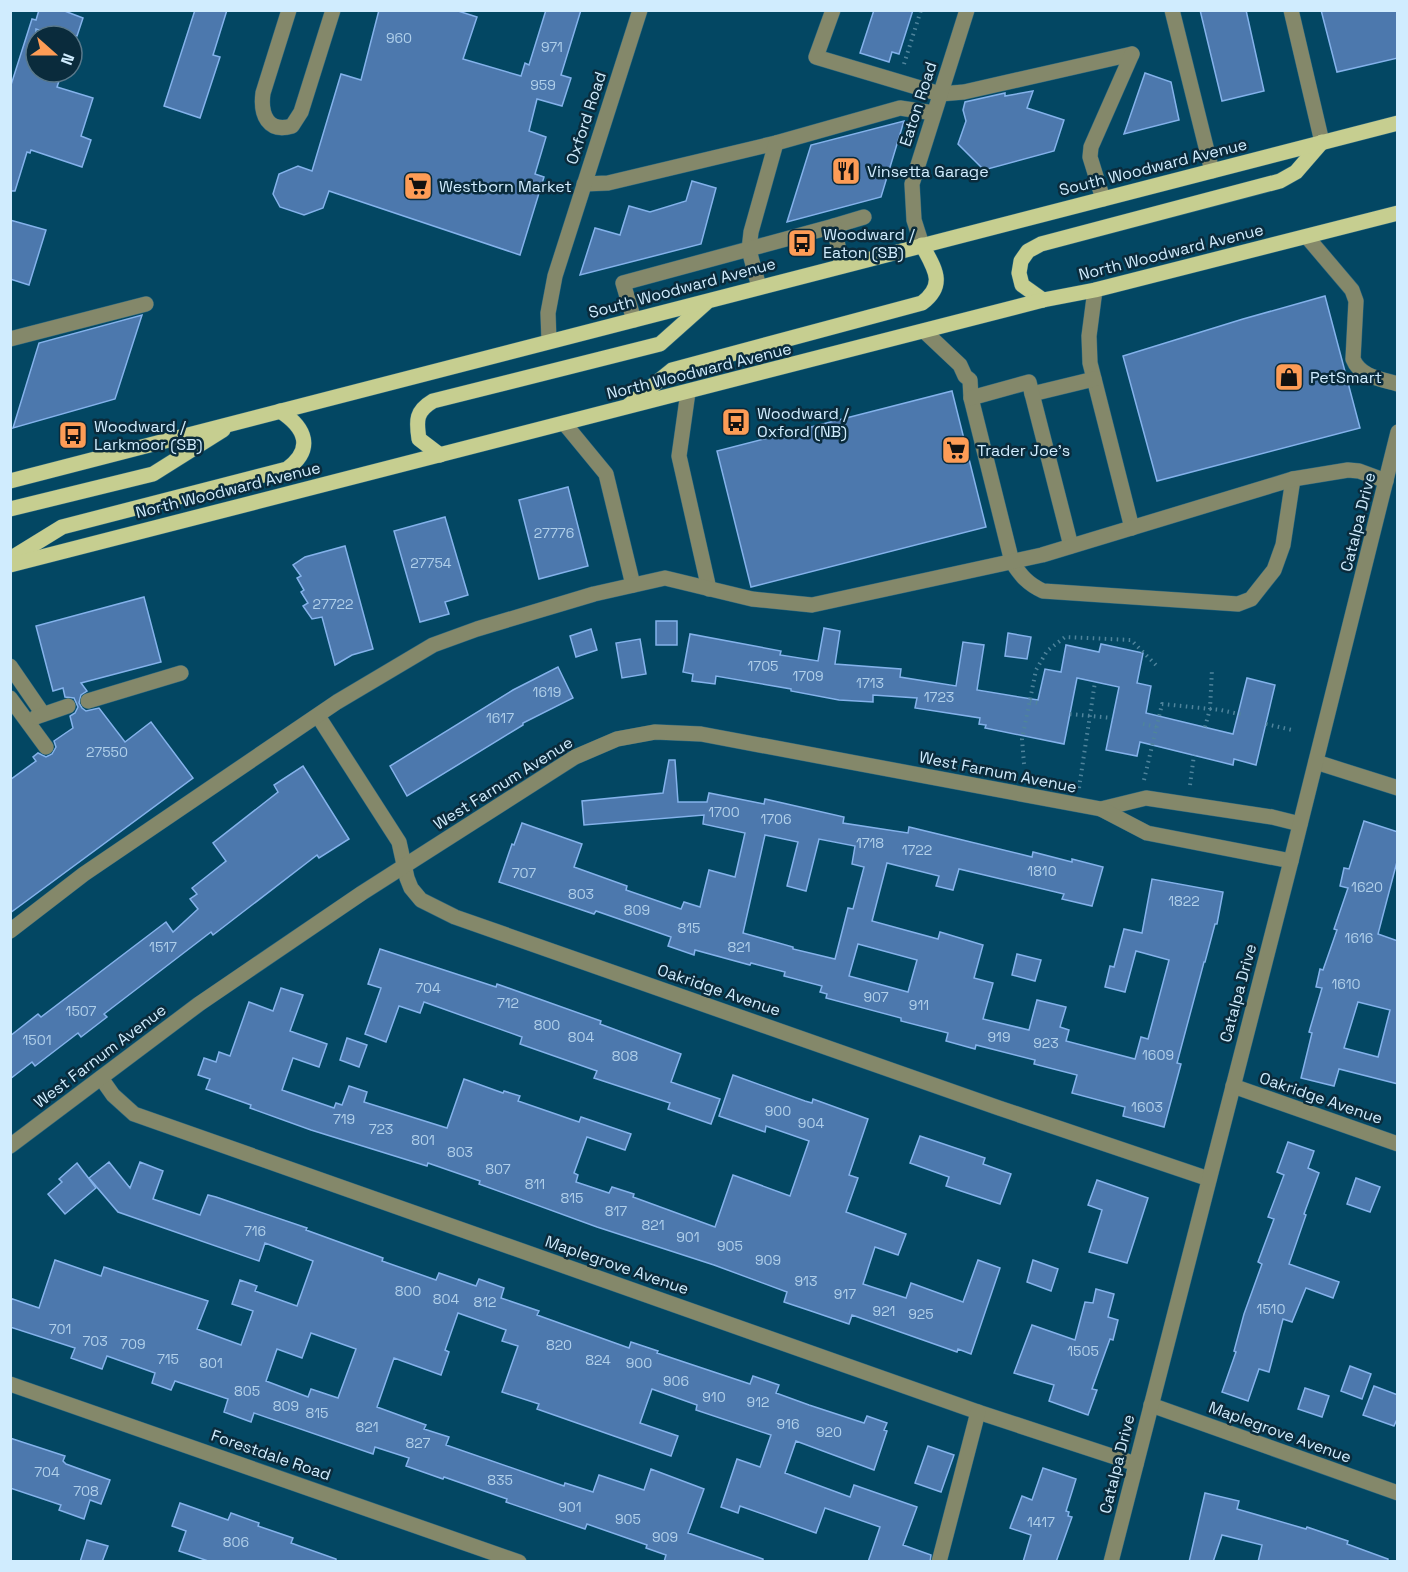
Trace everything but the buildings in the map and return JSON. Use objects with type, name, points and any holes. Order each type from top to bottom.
[{"type":"main road","name":"South Woodward Avenue","points":[[10,481],[1398,123]]},
{"type":"main road","points":[[1043,300],[1022,285],[1019,273],[1021,261],[1028,251],[1041,244],[1280,181],[1296,172],[1322,142]]},
{"type":"main road","name":"North Woodward Avenue","points":[[10,565],[1043,300],[1095,290],[1398,213]]},
{"type":"main road","points":[[625,409],[672,370],[922,303],[932,295],[936,288],[937,276],[922,245]]},
{"type":"main road","points":[[440,454],[419,439],[417,428],[418,416],[422,408],[433,401],[660,344],[708,301]]},
{"type":"main road","points":[[10,559],[62,527],[287,469],[298,461],[303,452],[304,440],[291,419],[280,411]]},
{"type":"main road","points":[[10,509],[153,474],[236,423]]},
{"type":"street","points":[[289,10],[261,105],[265,118],[274,126],[283,129],[292,126],[301,112],[333,10]]},
{"type":"street","name":"Oxford Road","points":[[549,341],[548,313],[553,284],[640,10]]},
{"type":"street","points":[[833,10],[816,57],[940,94],[964,92],[1132,54],[1091,147],[1090,157],[1103,199]]},
{"type":"street","name":"Eaton Road","points":[[922,245],[914,220],[912,184],[967,10]]},
{"type":"street","points":[[1172,10],[1212,171]]},
{"type":"street","points":[[1291,10],[1322,142]]},
{"type":"street","points":[[584,184],[608,183],[776,143],[900,108],[934,113]]},
{"type":"street","points":[[759,287],[749,250],[751,232],[776,143]]},
{"type":"street","points":[[634,320],[623,283],[864,217]]},
{"type":"street","points":[[834,226],[842,266]]},
{"type":"street","points":[[1307,237],[1352,290],[1356,301],[1353,359],[1356,368],[1362,373],[1398,384]]},
{"type":"street","points":[[1095,290],[1089,349],[1094,379],[1132,528]]},
{"type":"street","points":[[10,339],[146,304]]},
{"type":"street","points":[[924,331],[960,365],[965,376],[970,380],[971,398],[1012,562],[1030,585],[1043,591],[1238,604],[1251,599],[1274,570],[1283,545],[1293,479]]},
{"type":"street","points":[[1032,394],[1094,379]]},
{"type":"street","points":[[971,398],[1029,382],[1071,546]]},
{"type":"street","points":[[688,392],[679,456],[709,589]]},
{"type":"street","points":[[564,423],[606,474],[633,585]]},
{"type":"street","name":"Catalpa Drive","points":[[1111,1562],[1291,861],[1397,433]]},
{"type":"street","points":[[10,931],[84,874],[318,716],[433,645],[545,608],[665,578],[752,599],[812,605],[1012,562],[1293,479],[1348,470],[1359,471],[1386,481]]},
{"type":"street","points":[[10,666],[44,714]]},
{"type":"street","points":[[88,700],[181,673]]},
{"type":"street","points":[[10,698],[46,747]]},
{"type":"street","points":[[27,721],[68,706]]},
{"type":"street","name":"Oakridge Avenue","points":[[318,716],[399,842],[411,888],[421,900],[455,917],[999,1108],[1209,1179]]},
{"type":"street","name":"West Farnum Avenue","points":[[10,1146],[198,1004],[362,893],[575,757],[616,739],[655,732],[701,734],[1101,809],[1147,833],[1291,861]]},
{"type":"street","points":[[1316,762],[1398,788]]},
{"type":"street","name":"West Farnum Avenue","points":[[1101,809],[1146,798],[1272,817],[1300,824]]},
{"type":"street","name":"Maplegrove Avenue","points":[[101,1078],[113,1095],[134,1114],[978,1412],[1136,1464]]},
{"type":"street","name":"Oakridge Avenue","points":[[1233,1086],[1398,1144]]},
{"type":"street","name":"Forestdale Road","points":[[10,1384],[519,1562]]},
{"type":"street","name":"Maplegrove Avenue","points":[[1151,1405],[1398,1493]]},
{"type":"street","points":[[939,1562],[978,1412]]},
{"type":"path","points":[[902,70],[921,10]]},
{"type":"path","points":[[1024,764],[1022,739],[1036,670],[1047,651],[1065,637],[1131,640],[1158,667]]},
{"type":"path","points":[[1101,639],[1101,644]]},
{"type":"path","points":[[1205,727],[1210,709],[1212,669]]},
{"type":"path","points":[[1075,804],[1095,682]]},
{"type":"path","points":[[1030,701],[1038,703]]},
{"type":"path","points":[[1144,780],[1162,704],[1243,715]]},
{"type":"path","points":[[1070,714],[1112,718]]},
{"type":"path","points":[[1143,724],[1157,727]]},
{"type":"path","points":[[1266,724],[1292,730]]},
{"type":"path","points":[[1190,785],[1194,755]]},
{"type":"place","name":"Vinsetta Garage","points":[[846,171]]},
{"type":"place","name":"Westborn Market","points":[[418,186]]},
{"type":"place","name":"Woodward / Eaton (SB)","points":[[802,243]]},
{"type":"place","name":"PetSmart","points":[[1289,377]]},
{"type":"place","name":"Woodward / Oxford (NB)","points":[[736,422]]},
{"type":"place","name":"Woodward / Larkmoor (SB)","points":[[73,435]]},
{"type":"place","name":"Trader Joe's","points":[[956,450]]}]
